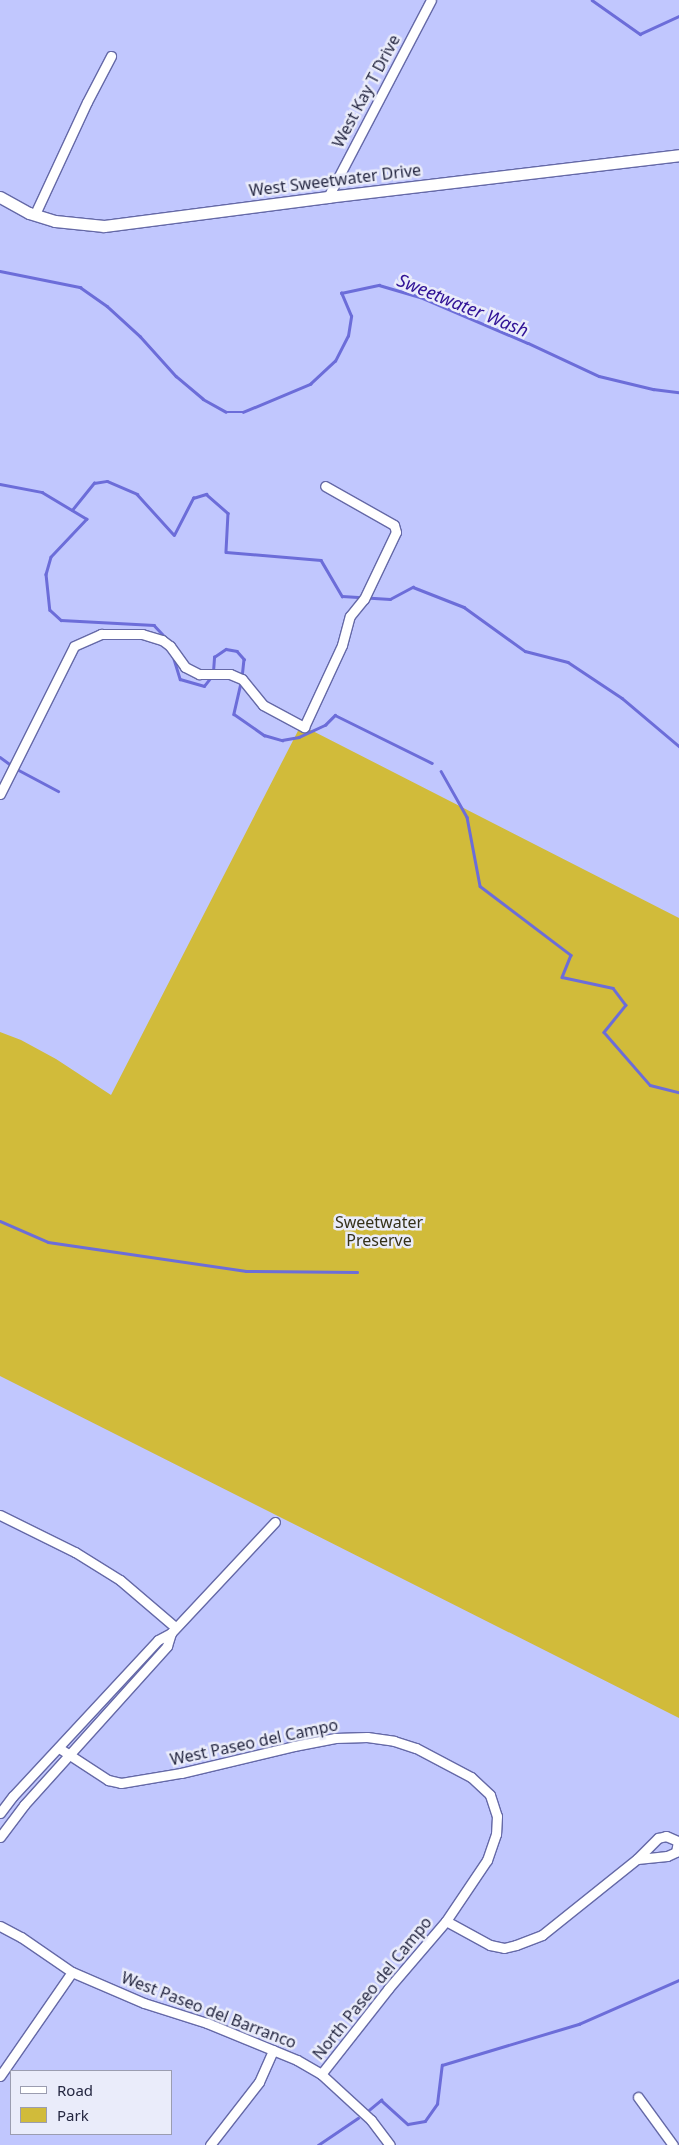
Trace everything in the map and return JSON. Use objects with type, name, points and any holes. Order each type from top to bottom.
[{"type":"street","name":"West Kay T Drive","points":[[328,197],[431,0]]},
{"type":"street","points":[[34,214],[86,102],[111,56]]},
{"type":"street","name":"West Sweetwater Drive","points":[[0,198],[34,214],[55,221],[104,226],[679,155]]},
{"type":"street","points":[[0,794],[74,646],[101,634],[142,634],[162,640],[170,646],[185,666],[199,674],[230,674],[242,679],[263,705],[304,728],[342,645],[350,616],[364,599],[396,532],[394,525],[325,486]]},
{"type":"street","points":[[0,1516],[75,1552],[120,1580],[173,1630]]},
{"type":"street","points":[[0,1813],[13,1796],[158,1640],[173,1630],[275,1522]]},
{"type":"street","points":[[0,1837],[24,1804],[167,1646],[173,1630]]},
{"type":"street","name":"West Paseo del Campo","points":[[58,1748],[108,1780],[122,1783],[182,1773],[266,1752],[336,1738],[367,1737],[394,1741],[416,1748],[471,1777],[490,1795],[497,1816],[496,1834],[487,1860],[446,1921]]},
{"type":"street","points":[[446,1921],[490,1945],[504,1948],[516,1945],[542,1935],[638,1859]]},
{"type":"street","name":"North Paseo del Campo","points":[[321,2074],[388,1989],[446,1921]]},
{"type":"street","name":"West Paseo del Barranco","points":[[0,1926],[21,1937],[72,1972],[144,2003],[207,2023],[273,2050],[321,2074],[371,2120],[390,2145]]},
{"type":"street","points":[[0,2076],[72,1972]]},
{"type":"street","points":[[210,2145],[259,2082],[273,2050]]},
{"type":"street","points":[[638,2096],[673,2145]]},
{"type":"green space","name":"Sweetwater Preserve","points":[[301,725],[679,918],[679,1718],[0,1376],[0,1032],[21,1040],[56,1059],[111,1095]]},
{"type":"waterway","points":[[592,0],[640,34],[679,16]]},
{"type":"waterway","name":"Sweetwater Wash","points":[[0,271],[80,287],[107,306],[140,336],[176,376],[203,399],[226,412],[243,412],[310,384],[335,361],[348,336],[351,316],[341,293],[379,285],[420,297],[528,343],[599,376],[653,389],[679,392]]},
{"type":"waterway","points":[[72,510],[94,483],[107,481],[137,494],[174,535],[193,498],[206,494],[228,513],[226,552],[321,560],[342,596],[390,599],[413,587],[464,607],[525,651],[568,662],[622,698],[679,746]]},
{"type":"waterway","points":[[0,484],[42,492],[87,519],[51,557],[46,574],[50,610],[61,620],[154,625],[166,638]]},
{"type":"waterway","points":[[213,672],[214,657],[226,649],[237,651],[244,659],[242,677]]},
{"type":"waterway","points":[[174,659],[180,679],[204,686],[211,677]]},
{"type":"waterway","points":[[241,683],[234,714],[264,735],[282,740],[299,737],[325,725],[335,715],[432,763]]},
{"type":"waterway","points":[[0,757],[11,765]]},
{"type":"waterway","points":[[15,768],[58,791]]},
{"type":"waterway","points":[[441,771],[467,817],[480,886],[571,955],[562,977],[613,988],[626,1005],[604,1032],[650,1085],[679,1092]]},
{"type":"waterway","points":[[0,1221],[48,1242],[246,1271],[357,1272]]},
{"type":"waterway","points":[[369,2110],[381,2100],[408,2124],[425,2121],[437,2104],[442,2065],[579,2024],[679,1980]]},
{"type":"waterway","points":[[318,2145],[358,2118]]}]
